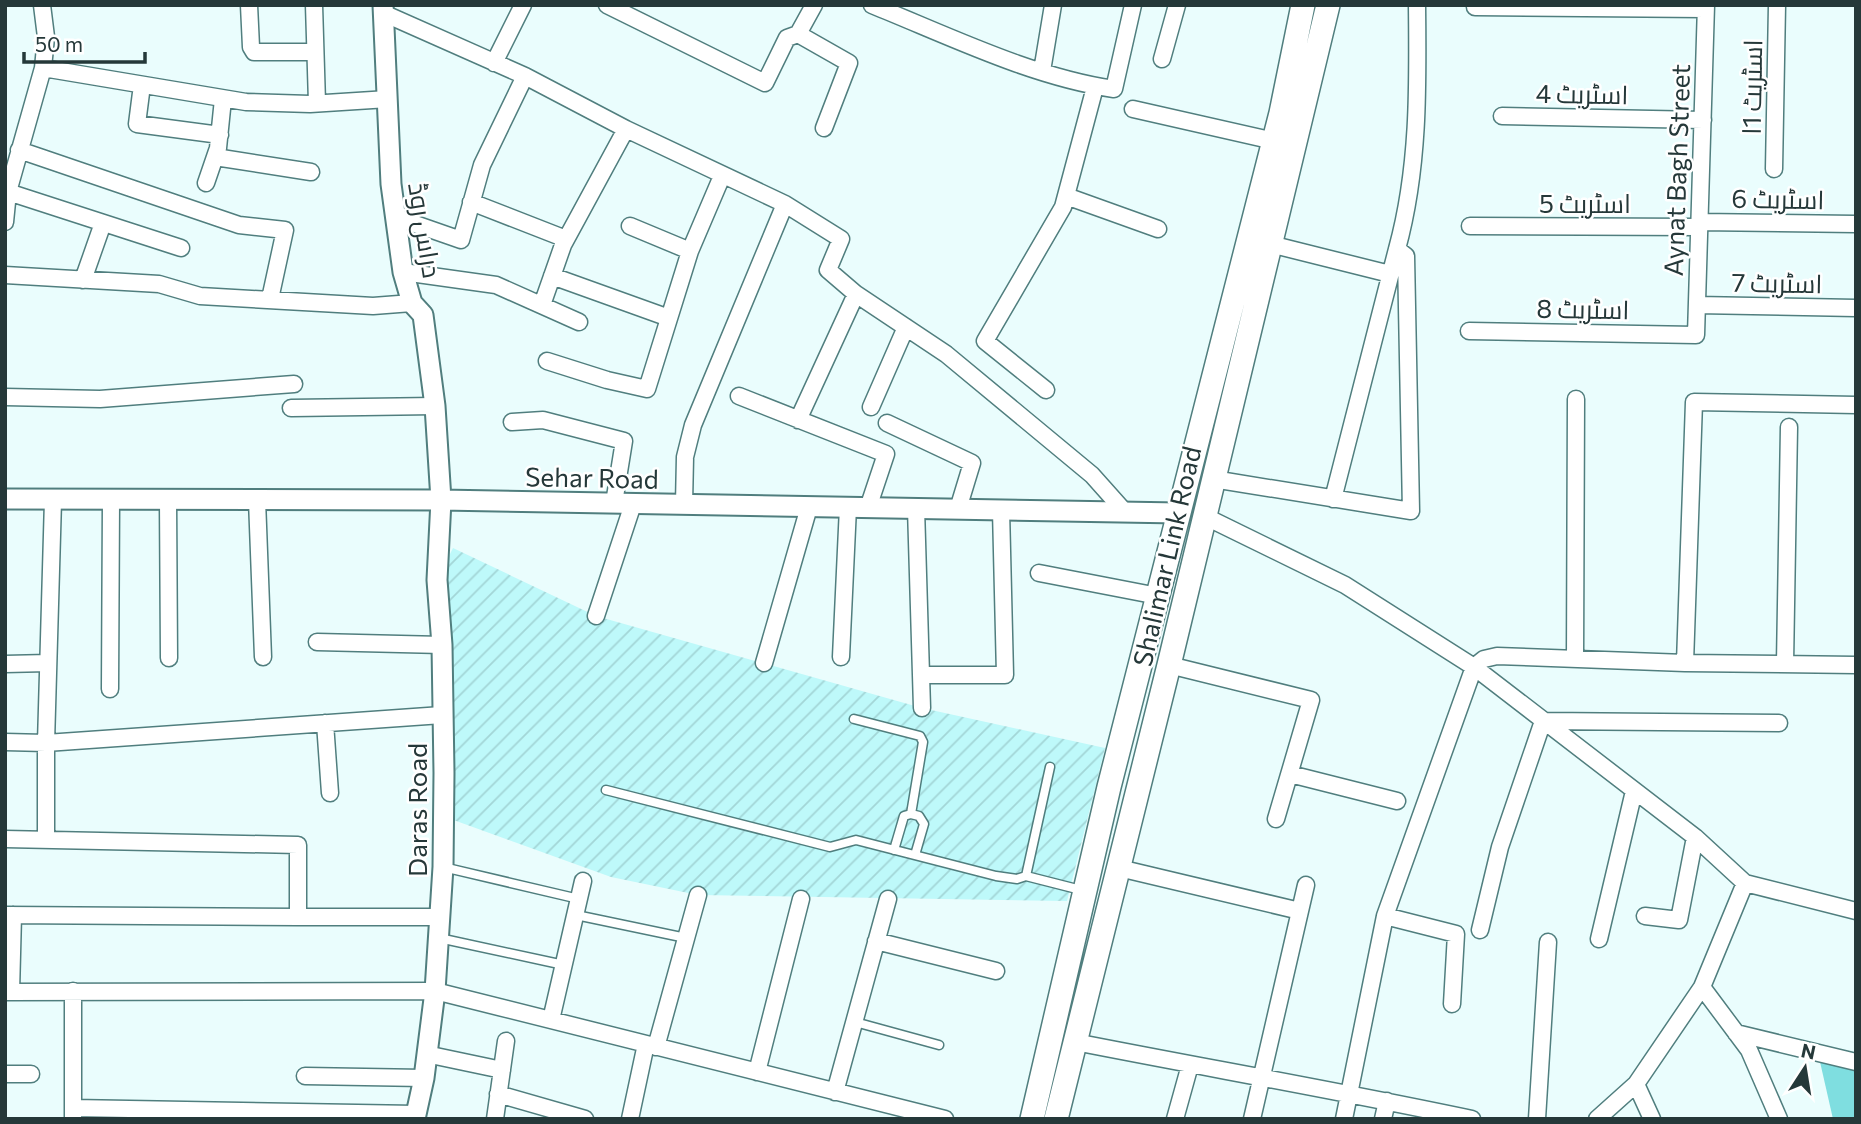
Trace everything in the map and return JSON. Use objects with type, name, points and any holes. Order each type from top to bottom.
[{"type":"main road","name":"Shalimar Link Road","points":[[1056,1119],[1270,244],[1274,141],[1303,5]]},
{"type":"main road","name":"Shalimar Link Road","points":[[1032,1119],[1084,890],[1179,513],[1328,5]]},
{"type":"main road","points":[[1109,787],[1137,793]]},
{"type":"street","points":[[5,222],[7,198],[43,68],[46,37],[42,5]]},
{"type":"street","points":[[249,5],[251,47],[254,52],[315,52]]},
{"type":"street","points":[[314,5],[317,103]]},
{"type":"street","points":[[495,63],[523,5]]},
{"type":"street","points":[[607,5],[765,83],[787,38],[798,34],[814,5]]},
{"type":"street","points":[[872,5],[1042,71],[1114,89],[1133,5]]},
{"type":"street","points":[[1042,71],[1053,5]]},
{"type":"street","points":[[1162,59],[1177,5]]},
{"type":"street","points":[[1333,499],[1407,214],[1418,109],[1417,5]]},
{"type":"street","name":"اسٹریٹ 1ا","points":[[1774,169],[1777,5]]},
{"type":"street","points":[[1475,7],[1705,7]]},
{"type":"street","name":"Aynat Bagh Street","points":[[1696,335],[1705,7]]},
{"type":"street","points":[[383,9],[525,76],[722,176],[785,204],[841,239],[828,270],[856,293],[946,354],[1091,475],[1125,512]]},
{"type":"street","name":"دراس روڈ","points":[[383,9],[391,184],[403,272],[412,303],[423,315],[435,406],[441,500]]},
{"type":"street","points":[[798,34],[849,63],[824,128]]},
{"type":"street","points":[[43,68],[246,102],[317,103],[388,99]]},
{"type":"street","points":[[395,217],[461,240],[482,165],[525,76]]},
{"type":"street","points":[[142,85],[137,124],[220,135]]},
{"type":"street","points":[[1046,390],[985,341],[1063,207],[1096,86]]},
{"type":"street","points":[[206,183],[220,135],[223,99]]},
{"type":"street","points":[[1133,109],[1274,141]]},
{"type":"street","name":"اسٹریٹ 4","points":[[1502,116],[1703,120]]},
{"type":"street","points":[[542,304],[566,239],[626,129]]},
{"type":"street","points":[[19,150],[239,225],[285,230],[271,299]]},
{"type":"street","points":[[215,157],[311,172]]},
{"type":"street","points":[[547,361],[607,380],[647,389],[690,251],[722,176]]},
{"type":"street","points":[[1066,196],[1158,229]]},
{"type":"street","points":[[7,198],[103,223],[181,248]]},
{"type":"street","points":[[471,202],[566,239]]},
{"type":"street","points":[[684,504],[685,457],[693,425],[785,204]]},
{"type":"street","points":[[83,280],[103,223]]},
{"type":"street","name":"اسٹریٹ 6","points":[[1699,225],[1856,224]]},
{"type":"street","name":"اسٹریٹ 5","points":[[1470,226],[1699,225]]},
{"type":"street","points":[[630,226],[690,251]]},
{"type":"street","points":[[1270,244],[1390,274]]},
{"type":"street","points":[[1213,479],[1411,511],[1406,256],[1398,249]]},
{"type":"street","points":[[403,272],[496,285],[579,322]]},
{"type":"street","points":[[5,275],[159,284],[200,296],[373,306],[412,303]]},
{"type":"street","points":[[552,276],[669,318]]},
{"type":"street","points":[[798,420],[856,293]]},
{"type":"street","name":"اسٹریٹ 7","points":[[1697,304],[1856,308]]},
{"type":"street","points":[[871,407],[906,327]]},
{"type":"street","name":"اسٹریٹ 8","points":[[1469,331],[1696,335]]},
{"type":"street","points":[[5,397],[100,399],[294,384]]},
{"type":"street","points":[[738,396],[886,454],[868,508]]},
{"type":"street","points":[[1575,659],[1576,399]]},
{"type":"street","points":[[1685,663],[1694,402],[1856,405]]},
{"type":"street","points":[[291,408],[435,406]]},
{"type":"street","points":[[512,422],[543,420],[624,441],[624,503],[596,616]]},
{"type":"street","points":[[887,423],[972,463],[958,509]]},
{"type":"street","points":[[1785,664],[1789,427]]},
{"type":"street","name":"Sehar Road","points":[[5,499],[441,500],[1179,513]]},
{"type":"street","points":[[46,838],[53,500]]},
{"type":"street","points":[[110,689],[111,500]]},
{"type":"street","points":[[168,500],[169,658]]},
{"type":"street","points":[[257,500],[263,657]]},
{"type":"street","name":"Daras Road","points":[[416,1116],[424,1078],[435,991],[443,867],[442,645],[437,580],[441,500]]},
{"type":"street","points":[[764,663],[810,507]]},
{"type":"street","points":[[841,657],[848,507]]},
{"type":"street","points":[[916,508],[922,708]]},
{"type":"street","points":[[921,676],[1005,674],[1001,510]]},
{"type":"street","points":[[1204,516],[1345,585],[1474,667],[1695,837],[1745,883],[1856,911]]},
{"type":"street","points":[[1039,573],[1158,597]]},
{"type":"street","points":[[317,642],[442,645]]},
{"type":"street","points":[[1344,1119],[1385,916],[1474,667],[1484,659],[1497,656],[1685,663],[1856,665]]},
{"type":"street","points":[[5,664],[48,663]]},
{"type":"street","points":[[1169,665],[1311,700],[1276,819]]},
{"type":"street","points":[[5,742],[46,743],[442,715]]},
{"type":"street","points":[[1543,721],[1779,723]]},
{"type":"street","points":[[1480,930],[1500,847],[1543,721]]},
{"type":"street","points":[[325,723],[330,793]]},
{"type":"street","points":[[1290,774],[1397,801]]},
{"type":"street","points":[[1599,939],[1634,791]]},
{"type":"street","points":[[1645,916],[1679,920],[1695,837]]},
{"type":"street","points":[[5,839],[298,845],[298,917]]},
{"type":"street","points":[[1119,868],[1300,911]]},
{"type":"street","points":[[551,1020],[583,881]]},
{"type":"street","points":[[1597,1119],[1636,1084],[1702,987],[1745,883]]},
{"type":"street","points":[[1252,1119],[1306,885]]},
{"type":"street","points":[[630,1119],[698,895]]},
{"type":"street","points":[[757,1072],[801,899]]},
{"type":"street","points":[[835,1092],[888,899]]},
{"type":"street","points":[[440,917],[9,915],[8,992],[435,991],[945,1119]]},
{"type":"street","points":[[1385,916],[1456,934],[1452,1004]]},
{"type":"street","points":[[876,941],[996,971]]},
{"type":"street","points":[[1537,1119],[1548,942]]},
{"type":"street","points":[[1702,987],[1749,1050],[1779,1119]]},
{"type":"street","points":[[73,991],[73,1113],[416,1116]]},
{"type":"street","points":[[1736,1033],[1856,1062]]},
{"type":"street","points":[[495,1119],[506,1041]]},
{"type":"street","points":[[1075,1042],[1262,1079],[1350,1093],[1472,1119]]},
{"type":"street","points":[[426,1054],[502,1070]]},
{"type":"street","points":[[1175,1119],[1190,1065]]},
{"type":"street","points":[[5,1074],[31,1074]]},
{"type":"street","points":[[306,1076],[424,1078]]},
{"type":"street","points":[[1636,1084],[1652,1119]]},
{"type":"street","points":[[498,1094],[585,1119]]},
{"type":"street","points":[[1383,1119],[1387,1101]]},
{"type":"lane","points":[[854,719],[920,736],[923,750],[911,814]]},
{"type":"lane","points":[[1026,876],[1050,768]]},
{"type":"lane","points":[[607,790],[830,847],[856,840],[996,876],[1017,879],[1026,876],[1084,890]]},
{"type":"lane","points":[[894,850],[904,816],[911,814],[919,816],[923,824],[915,855]]},
{"type":"lane","points":[[443,867],[686,939]]},
{"type":"lane","points":[[439,938],[564,965]]},
{"type":"lane","points":[[855,1022],[939,1045]]},
{"type":"shaded area","points":[[453,548],[596,616],[922,708],[1105,748],[1067,901],[698,895],[611,877],[448,818],[437,580]]},
{"type":"shaded area","points":[[1818,1053],[1856,1062],[1856,1119],[1833,1119]]}]
